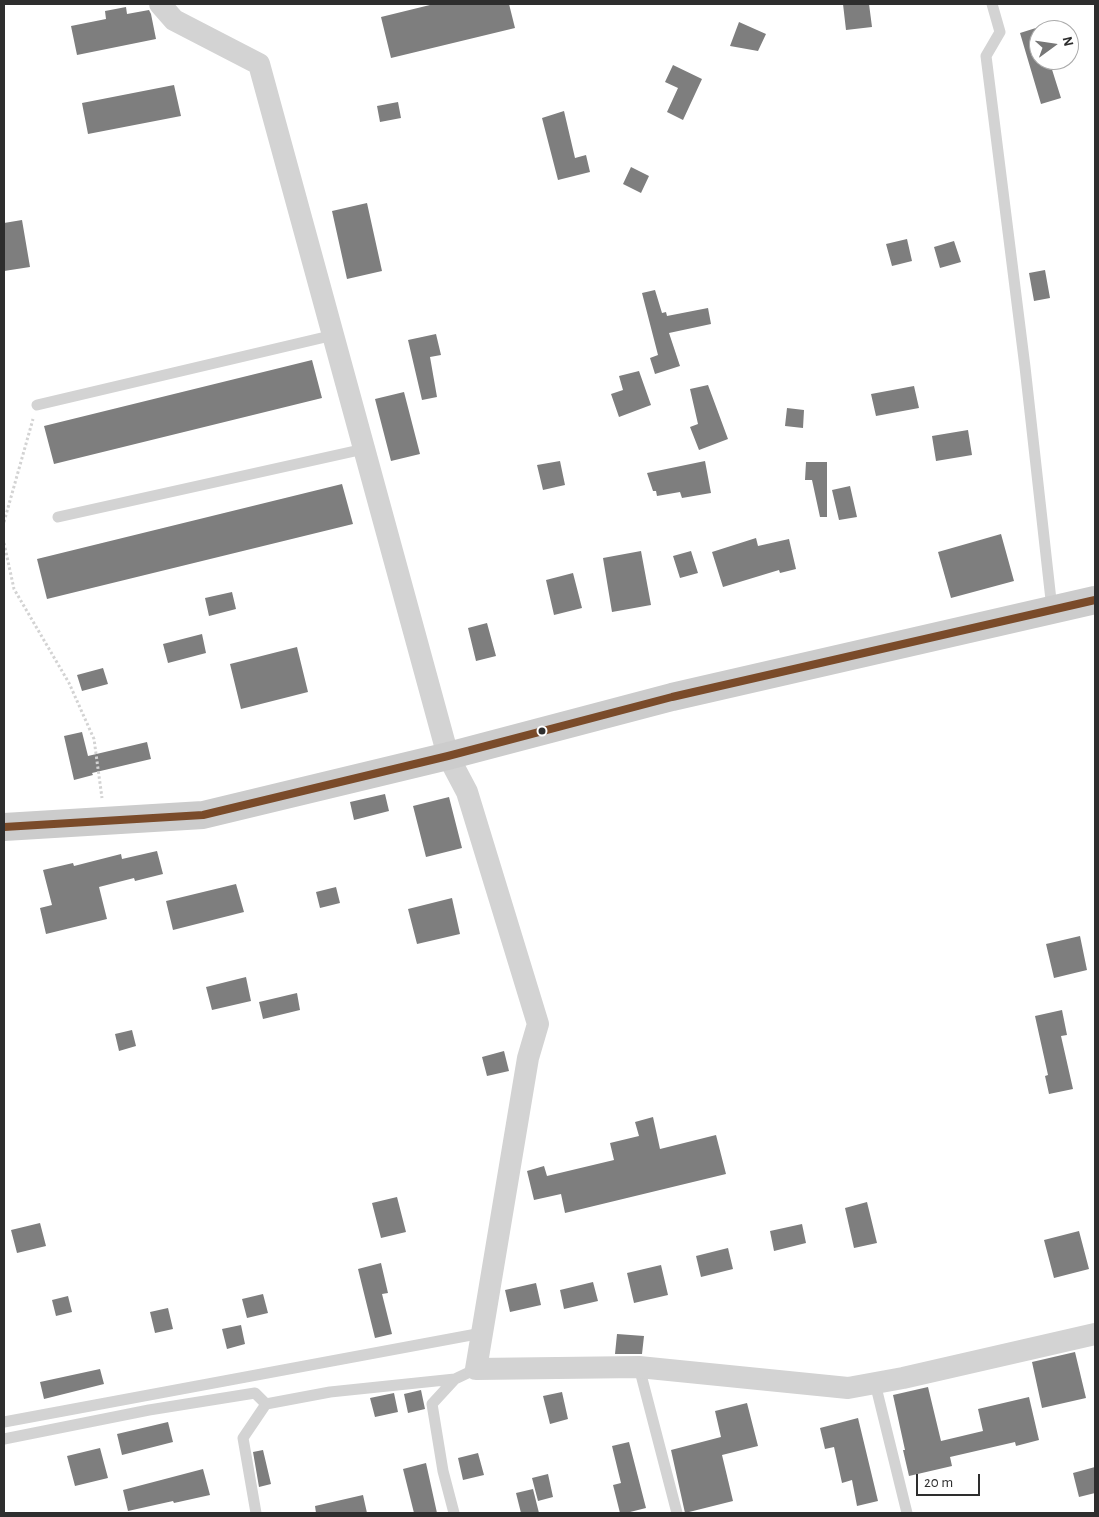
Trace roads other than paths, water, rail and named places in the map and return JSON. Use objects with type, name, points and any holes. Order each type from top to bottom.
[{"type":"street","points":[[160,4],[174,20],[260,64],[448,756],[466,792],[538,1024],[528,1058],[476,1368],[639,1366],[848,1388],[1095,1334]]},
{"type":"street","points":[[4,827],[202,815],[448,756],[672,697],[1095,600]]},
{"type":"lane","points":[[992,4],[1000,32],[986,56],[1024,357],[1052,610]]},
{"type":"lane","points":[[37,405],[334,335]]},
{"type":"lane","points":[[58,517],[364,448]]},
{"type":"lane","points":[[4,1422],[482,1333]]},
{"type":"lane","points":[[639,1366],[677,1513]]},
{"type":"lane","points":[[454,1513],[443,1471],[432,1404],[455,1379],[476,1368]]},
{"type":"lane","points":[[256,1513],[243,1438],[266,1404],[330,1392],[455,1379]]},
{"type":"lane","points":[[875,1383],[907,1513]]},
{"type":"lane","points":[[4,1440],[150,1410],[255,1393],[266,1404]]}]
